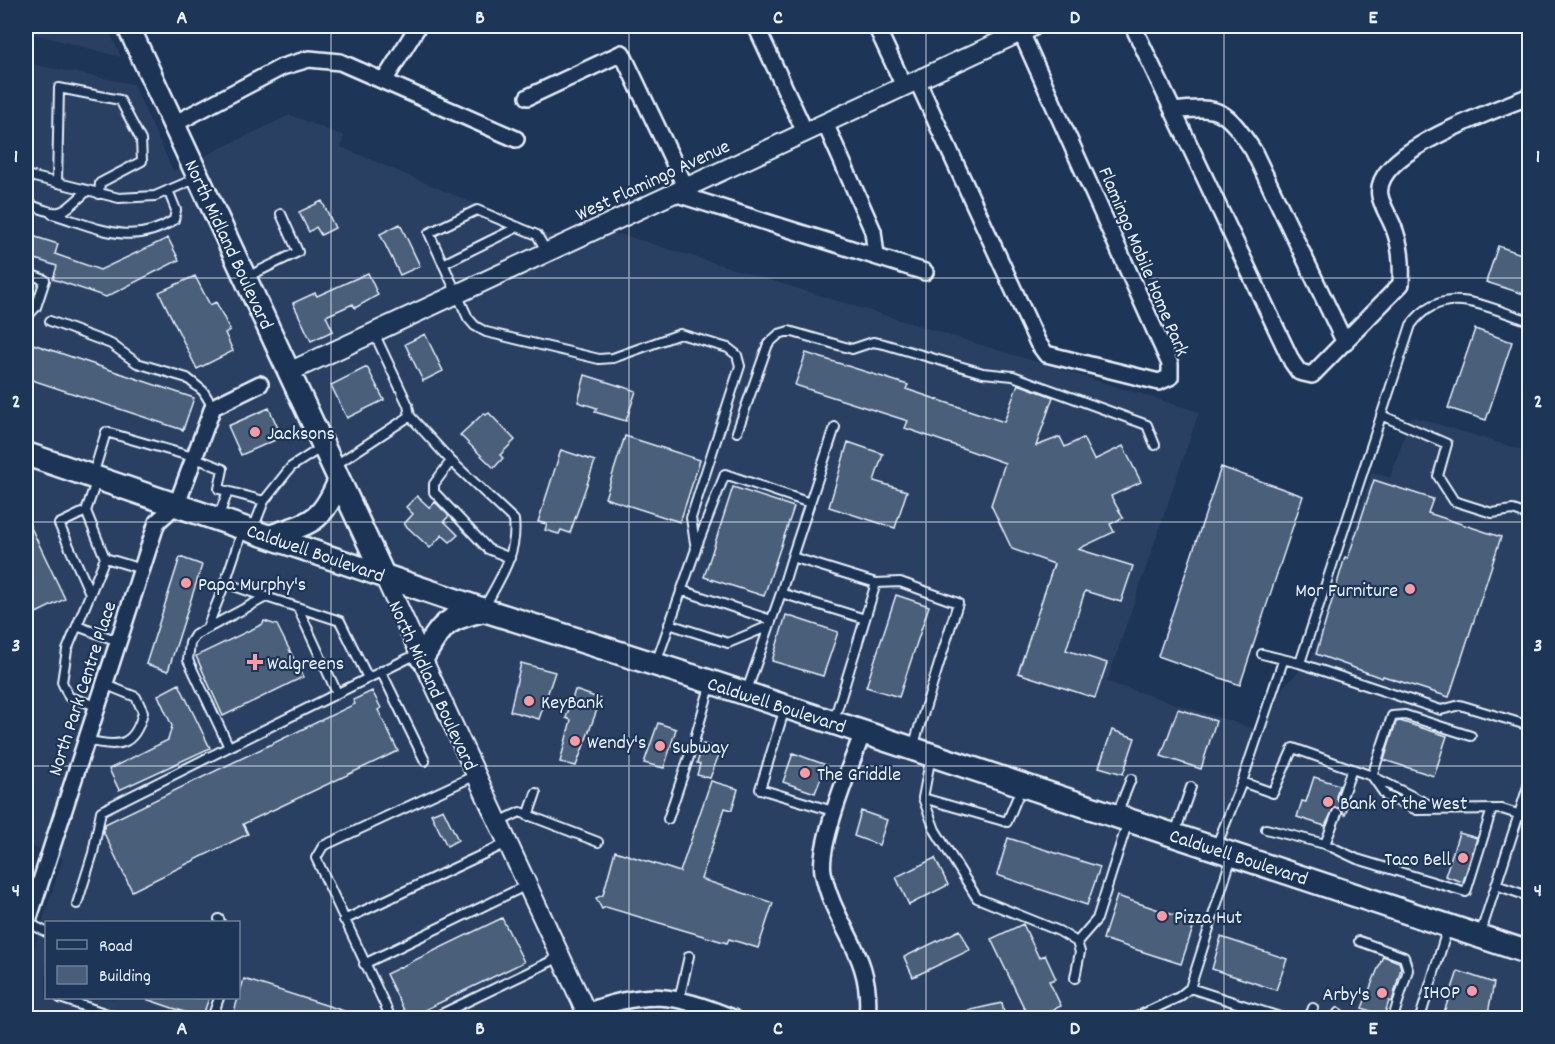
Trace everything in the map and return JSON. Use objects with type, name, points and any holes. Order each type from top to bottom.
[{"type":"main road","name":"North Midland Boulevard","points":[[132,27],[174,124],[383,574]]},
{"type":"main road","name":"Caldwell Boulevard","points":[[26,454],[484,610],[746,693],[1530,953]]},
{"type":"main road","points":[[256,531],[314,520],[323,513],[336,474]]},
{"type":"main road","points":[[420,656],[437,633],[453,617],[484,610]]},
{"type":"street","points":[[384,81],[418,26]]},
{"type":"street","points":[[756,26],[805,132]]},
{"type":"street","points":[[876,26],[911,83]]},
{"type":"street","points":[[1133,26],[1292,362],[1299,372],[1312,375],[1401,284],[1402,258],[1394,228],[1379,194],[1386,170],[1407,152],[1530,96]]},
{"type":"street","name":"West Flamingo Avenue","points":[[289,372],[1028,29]]},
{"type":"street","name":"Flamingo Mobile Home Park","points":[[911,83],[1038,343],[1046,354],[1159,382],[1170,377],[1170,364],[1028,29]]},
{"type":"street","points":[[528,97],[622,53],[680,191],[926,272]]},
{"type":"street","points":[[174,124],[282,67],[309,59],[340,62],[516,139]]},
{"type":"street","points":[[1173,111],[1201,108],[1218,110],[1235,124],[1253,150],[1345,343]]},
{"type":"street","points":[[825,123],[873,231],[876,256]]},
{"type":"street","points":[[177,504],[213,407],[260,384]]},
{"type":"street","name":"North Park Centre Place","points":[[26,924],[157,522],[177,504]]},
{"type":"street","name":"North Midland Boulevard","points":[[383,574],[588,1015]]},
{"type":"street","points":[[863,732],[825,846],[823,870],[828,890],[863,966],[869,996],[867,1018]]},
{"type":"street","points":[[588,1015],[643,995],[679,1000],[733,1018]]},
{"type":"lane","points":[[57,183],[59,88],[91,92],[120,100],[141,141],[142,161],[100,183],[99,194]]},
{"type":"lane","points":[[26,175],[119,198],[155,196],[199,178]]},
{"type":"lane","points":[[26,203],[52,214],[126,236],[142,234],[174,220],[176,210],[168,190]]},
{"type":"lane","points":[[52,214],[66,210],[87,191]]},
{"type":"lane","points":[[547,252],[537,235],[477,210],[429,233],[468,318],[480,329],[587,357],[613,358],[680,334],[728,348],[737,355],[740,366],[691,518],[696,549]]},
{"type":"lane","points":[[245,278],[298,252],[280,214]]},
{"type":"lane","points":[[443,264],[518,227]]},
{"type":"lane","points":[[26,273],[45,280],[36,307],[26,318]]},
{"type":"lane","points":[[1300,663],[1410,325],[1431,304],[1455,299],[1530,321]]},
{"type":"lane","points":[[50,321],[111,344],[137,363],[187,378],[203,391],[213,407]]},
{"type":"lane","points":[[736,432],[768,344],[779,334],[789,331],[852,349],[873,342],[884,344],[983,373],[1013,376],[1147,425],[1155,445]]},
{"type":"lane","points":[[374,333],[408,405],[410,416],[451,461],[514,520],[516,534],[506,572],[484,610]]},
{"type":"lane","points":[[1381,415],[1447,444],[1438,476],[1454,501],[1492,513],[1514,510],[1530,516]]},
{"type":"lane","points":[[336,474],[410,416]]},
{"type":"lane","points":[[746,693],[835,427]]},
{"type":"lane","points":[[97,706],[69,697],[62,682],[67,650],[105,558],[86,511],[106,432],[193,457],[223,469],[219,489],[264,501]]},
{"type":"lane","points":[[207,628],[225,583],[256,531],[264,501],[291,467],[323,446]]},
{"type":"lane","points":[[451,461],[434,484],[434,492],[488,549],[510,558]]},
{"type":"lane","points":[[655,664],[725,474],[810,503]]},
{"type":"lane","points":[[218,518],[228,491]]},
{"type":"lane","points":[[86,511],[59,524],[90,593]]},
{"type":"lane","points":[[792,557],[876,583],[900,582],[958,603],[922,751],[923,798],[935,830],[977,898],[1059,931],[1077,942],[1080,952],[1075,978]]},
{"type":"lane","points":[[105,558],[142,569]]},
{"type":"lane","points":[[225,583],[340,621],[368,678]]},
{"type":"lane","points":[[833,722],[876,583]]},
{"type":"lane","points":[[681,590],[770,623]]},
{"type":"lane","points":[[781,593],[865,619]]},
{"type":"lane","points":[[229,747],[188,660],[190,643],[195,636],[207,628],[266,597]]},
{"type":"lane","points":[[298,608],[337,693]]},
{"type":"lane","points":[[669,624],[728,643],[770,623]]},
{"type":"lane","points":[[77,626],[118,641]]},
{"type":"lane","points":[[1262,654],[1283,661],[1300,663],[1441,710],[1460,705],[1530,726]]},
{"type":"lane","points":[[77,904],[93,853],[101,811],[381,670],[420,656]]},
{"type":"lane","points":[[1134,1018],[1179,997],[1190,988],[1242,782],[1283,661]]},
{"type":"lane","points":[[381,670],[425,761]]},
{"type":"lane","points":[[669,819],[711,682]]},
{"type":"lane","points":[[86,739],[110,746],[128,739],[138,731],[143,712],[136,697],[104,684]]},
{"type":"lane","points":[[785,706],[760,789],[836,812]]},
{"type":"lane","points":[[1372,776],[1392,716],[1405,715],[1471,736]]},
{"type":"lane","points":[[1242,782],[1273,794],[1293,748],[1372,776],[1436,808]]},
{"type":"lane","points":[[1342,797],[1352,769]]},
{"type":"lane","points":[[392,1018],[364,964],[316,858],[323,846],[476,776]]},
{"type":"lane","points":[[1372,776],[1386,796],[1417,810],[1492,809],[1530,819]]},
{"type":"lane","points":[[1077,942],[1097,919],[1131,779]]},
{"type":"lane","points":[[1480,936],[1530,780]]},
{"type":"lane","points":[[923,798],[1007,822],[1022,784]]},
{"type":"lane","points":[[1174,835],[1191,787]]},
{"type":"lane","points":[[528,816],[536,793]]},
{"type":"lane","points":[[1266,829],[1325,844],[1358,859],[1466,891],[1492,809]]},
{"type":"lane","points":[[497,823],[520,813],[598,842]]},
{"type":"lane","points":[[1325,844],[1337,813]]},
{"type":"lane","points":[[344,920],[507,843]]},
{"type":"lane","points":[[364,964],[527,885]]},
{"type":"lane","points":[[1496,885],[1522,894]]},
{"type":"lane","points":[[26,924],[45,932]]},
{"type":"lane","points":[[1420,1018],[1449,926]]},
{"type":"lane","points":[[1359,941],[1404,957],[1408,970],[1393,1018]]},
{"type":"lane","points":[[679,1000],[689,956]]},
{"type":"lane","points":[[433,1018],[560,957]]},
{"type":"lane","points":[[1190,988],[1284,1018]]},
{"type":"lane","points":[[63,999],[119,1018]]},
{"type":"lane","points":[[212,1018],[219,999]]},
{"type":"lane","points":[[1309,1018],[1313,1008]]},
{"type":"shaded area","points":[[26,26],[107,26],[121,57],[27,32]]},
{"type":"shaded area","points":[[26,63],[133,84],[173,171],[290,115],[344,136],[341,147],[546,234],[620,234],[1199,412],[1107,682],[1265,732],[1283,687],[1311,660],[1372,472],[1390,478],[1411,416],[1529,452],[1529,1018],[26,1018],[26,974],[63,858],[26,844]]},
{"type":"building","points":[[322,201],[335,228],[321,235],[316,227],[309,232],[299,212]]},
{"type":"building","points":[[400,224],[420,266],[400,275],[380,234]]},
{"type":"building","points":[[26,234],[58,244],[55,254],[100,270],[168,238],[179,260],[106,297],[53,279],[57,266],[26,256]]},
{"type":"building","points":[[1498,246],[1530,257],[1530,296],[1486,282]]},
{"type":"building","points":[[368,273],[378,295],[355,308],[353,304],[326,316],[333,331],[311,341],[293,303],[315,293],[317,296]]},
{"type":"building","points":[[195,276],[210,305],[216,302],[230,330],[225,333],[233,351],[197,369],[159,292]]},
{"type":"building","points":[[1475,329],[1512,342],[1486,420],[1448,408]]},
{"type":"building","points":[[425,334],[443,371],[423,381],[405,344]]},
{"type":"building","points":[[33,344],[194,398],[183,430],[26,378],[26,364]]},
{"type":"building","points":[[806,353],[908,385],[906,389],[1004,422],[1018,384],[1053,397],[1036,446],[1060,437],[1065,447],[1083,438],[1094,460],[1123,446],[1141,482],[1111,496],[1123,518],[1110,524],[1114,532],[1078,549],[1133,566],[1121,602],[1085,591],[1066,650],[1107,663],[1095,698],[1018,673],[1054,564],[1012,549],[991,505],[1005,463],[905,428],[908,421],[795,385]]},
{"type":"building","points":[[367,367],[384,400],[347,418],[331,385]]},
{"type":"building","points":[[585,375],[636,391],[626,421],[595,412],[597,408],[578,402]]},
{"type":"building","name":"Jacksons","points":[[269,408],[282,437],[241,455],[228,426]]},
{"type":"building","points":[[484,413],[486,415],[489,413],[515,440],[500,455],[503,458],[494,468],[460,435]]},
{"type":"building","points":[[625,436],[700,460],[680,522],[605,498]]},
{"type":"building","points":[[848,442],[883,454],[874,481],[907,491],[895,528],[829,507]]},
{"type":"building","points":[[561,450],[595,461],[570,533],[561,530],[559,534],[545,530],[547,524],[538,522]]},
{"type":"building","points":[[1221,467],[1303,496],[1240,685],[1158,656]]},
{"type":"building","name":"Mor Furniture","points":[[1374,480],[1433,499],[1428,513],[1501,537],[1449,697],[1383,676],[1382,678],[1316,654],[1345,557],[1348,558]]},
{"type":"building","points":[[733,487],[794,507],[764,596],[704,577]]},
{"type":"building","points":[[417,496],[430,508],[435,502],[449,516],[444,521],[458,535],[450,542],[442,535],[430,548],[404,524],[413,514],[406,507]]},
{"type":"building","points":[[26,517],[65,599],[26,618]]},
{"type":"building","points":[[180,557],[202,565],[168,671],[146,664]]},
{"type":"building","points":[[896,595],[929,606],[899,697],[866,687]]},
{"type":"building","points":[[786,615],[838,632],[823,676],[772,661]]},
{"type":"building","name":"Walgreens","points":[[264,621],[277,625],[303,677],[223,716],[196,656],[263,624]]},
{"type":"building","name":"KeyBank","points":[[521,663],[555,672],[539,719],[510,711]]},
{"type":"building","points":[[179,684],[210,748],[119,790],[109,769],[168,740],[172,726],[158,695]]},
{"type":"building","name":"Wendy's","points":[[575,690],[601,699],[576,766],[560,762],[571,720],[566,718]]},
{"type":"building","points":[[372,691],[381,708],[378,710],[398,751],[243,824],[248,834],[132,891],[103,831],[105,824],[355,704],[353,700]]},
{"type":"building","points":[[1178,709],[1216,721],[1201,769],[1161,756]]},
{"type":"building","points":[[1400,721],[1447,736],[1434,776],[1384,760],[1396,722]]},
{"type":"building","name":"Subway","points":[[658,723],[676,729],[664,768],[644,763]]},
{"type":"building","points":[[1112,730],[1135,738],[1123,774],[1099,767]]},
{"type":"building","points":[[703,744],[721,749],[710,778],[697,775],[700,764],[697,763]]},
{"type":"building","name":"The Griddle","points":[[793,753],[826,765],[815,793],[783,782]]},
{"type":"building","name":"Bank of the West","points":[[1314,777],[1339,785],[1336,797],[1339,802],[1350,799],[1345,815],[1340,808],[1334,808],[1325,826],[1297,817],[1302,801],[1306,802]]},
{"type":"building","points":[[711,781],[738,789],[732,810],[725,808],[701,879],[773,903],[758,948],[729,939],[727,943],[606,907],[602,909],[596,898],[603,895],[615,851],[680,872]]},
{"type":"building","points":[[443,809],[458,840],[447,846],[431,814]]},
{"type":"building","points":[[861,811],[887,820],[879,845],[854,836]]},
{"type":"building","name":"Taco Bell","points":[[1459,833],[1477,838],[1463,882],[1445,876]]},
{"type":"building","points":[[1008,838],[1100,867],[1087,905],[997,875]]},
{"type":"building","points":[[935,858],[948,885],[909,905],[896,877]]},
{"type":"building","points":[[1117,896],[1195,922],[1181,964],[1103,939]]},
{"type":"building","points":[[502,918],[524,962],[408,1018],[386,974]]},
{"type":"building","points":[[1023,924],[1039,958],[1045,955],[1056,979],[1049,981],[1061,1006],[1035,1018],[1029,1018],[991,939]]},
{"type":"building","points":[[960,930],[970,950],[913,977],[904,957]]},
{"type":"building","points":[[1221,937],[1287,959],[1276,990],[1212,969]]},
{"type":"building","name":"Arby's","points":[[1383,956],[1399,962],[1401,968],[1392,1002],[1389,1001],[1384,1016],[1362,1008]]},
{"type":"building","name":"IHOP","points":[[1458,971],[1494,983],[1487,1018],[1442,1018]]},
{"type":"building","points":[[244,979],[360,1016],[359,1018],[232,1018],[238,999],[240,999]]},
{"type":"building","points":[[146,999],[209,999],[202,1018]]},
{"type":"building","points":[[1002,1003],[1005,1018],[954,1018],[953,1014]]},
{"type":"place","name":"Jacksons","points":[[255,432]]},
{"type":"place","name":"Papa Murphy's","points":[[186,583]]},
{"type":"place","name":"Mor Furniture","points":[[1410,589]]},
{"type":"place","name":"Walgreens","points":[[255,662]]},
{"type":"place","name":"KeyBank","points":[[529,701]]},
{"type":"place","name":"Wendy's","points":[[575,741]]},
{"type":"place","name":"Subway","points":[[660,746]]},
{"type":"place","name":"The Griddle","points":[[805,773]]},
{"type":"place","name":"Bank of the West","points":[[1328,802]]},
{"type":"place","name":"Taco Bell","points":[[1463,858]]},
{"type":"place","name":"Pizza Hut","points":[[1162,916]]},
{"type":"place","name":"IHOP","points":[[1472,991]]},
{"type":"place","name":"Arby's","points":[[1382,993]]}]
